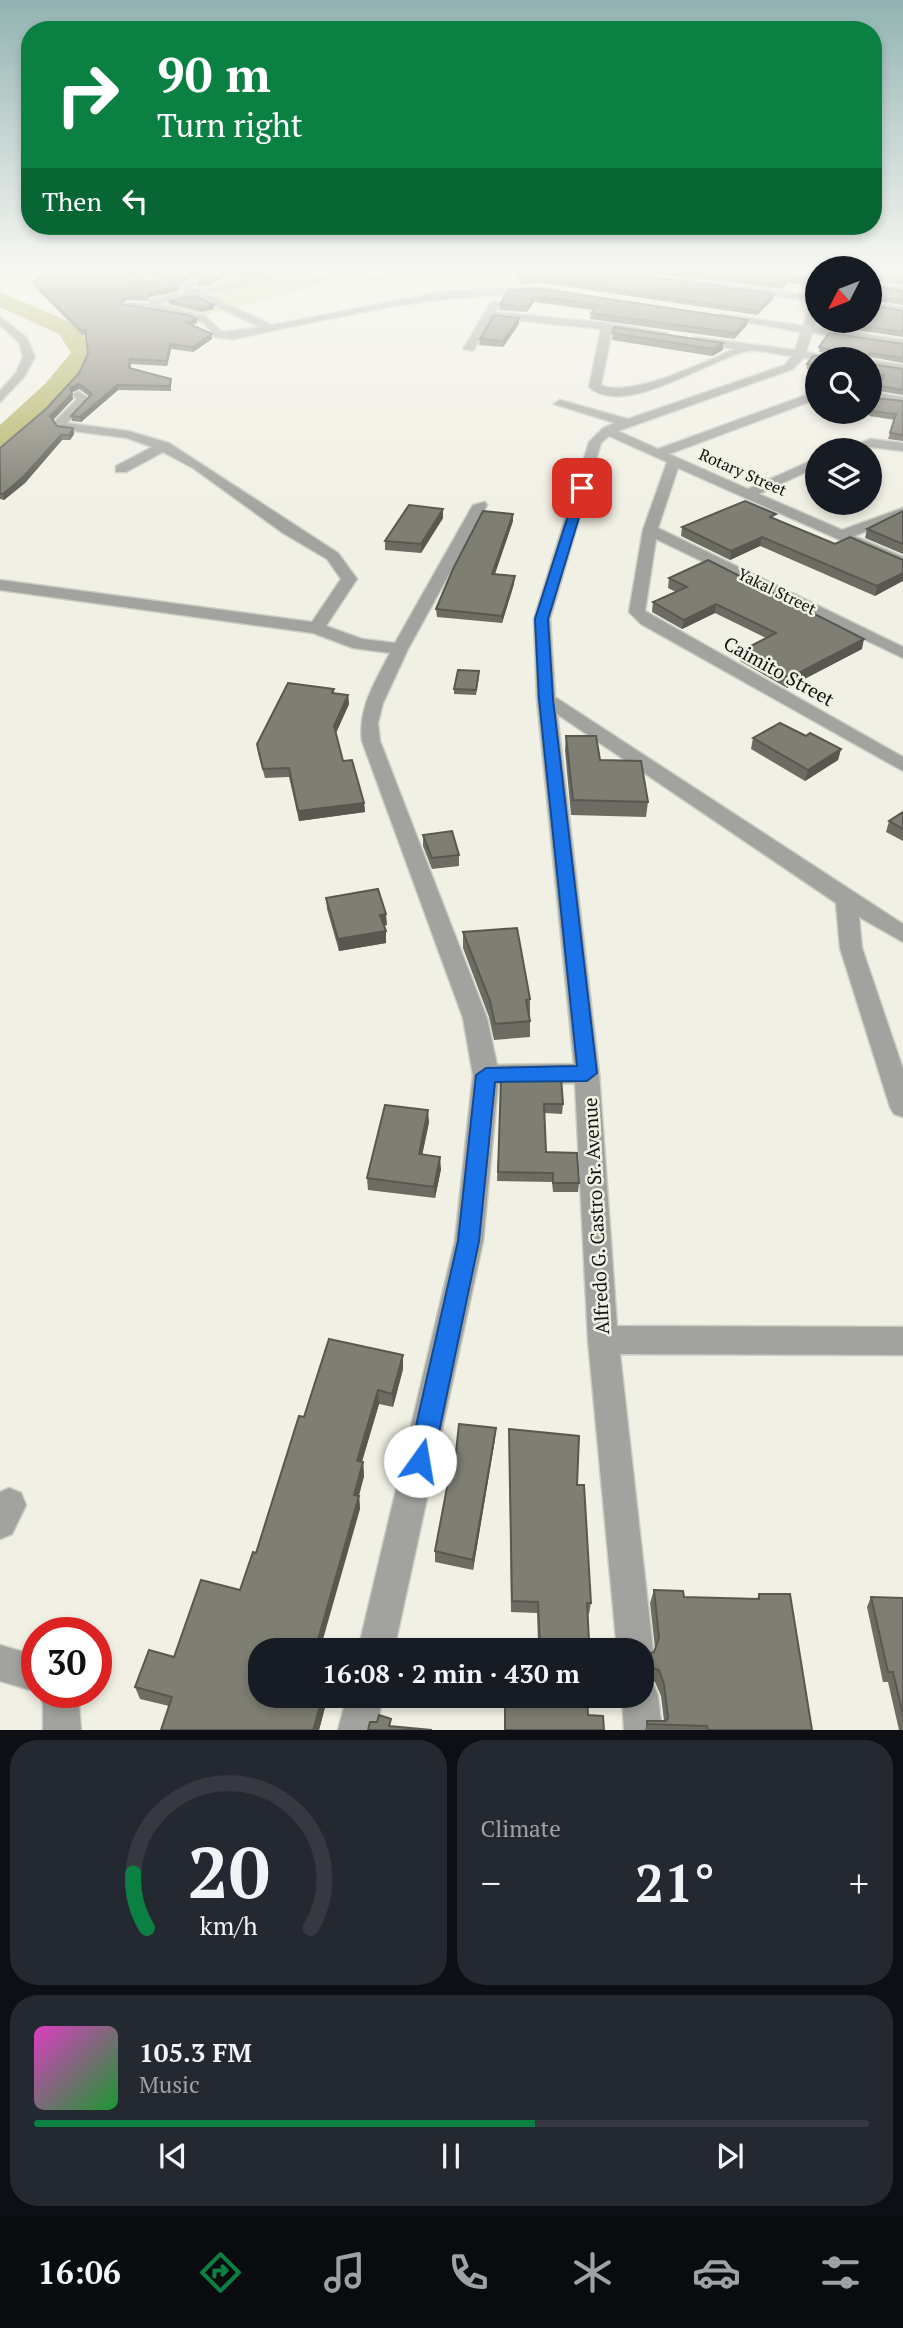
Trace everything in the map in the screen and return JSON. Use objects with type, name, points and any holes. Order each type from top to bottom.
[{"type":"street","points":[[0,398],[19,376],[29,358],[29,349]]},
{"type":"street","points":[[603,349],[595,387],[602,392],[629,392],[746,349],[805,356]]},
{"type":"street","points":[[607,432],[782,370],[799,355],[801,349]]},
{"type":"street","points":[[882,365],[903,368]]},
{"type":"street","points":[[78,395],[84,399],[60,422],[62,426],[125,434],[163,446],[232,487],[289,531],[322,550],[347,569],[349,579],[316,628]]},
{"type":"street","points":[[882,398],[903,401]]},
{"type":"street","points":[[659,453],[805,399]]},
{"type":"street","points":[[560,404],[628,423]]},
{"type":"street","name":"Rotary Street","points":[[607,432],[903,563]]},
{"type":"street","name":"Alfredo G. Castro Sr. Avenue","points":[[607,432],[596,442],[542,619],[546,699],[587,1073],[603,1340],[634,1638]]},
{"type":"street","points":[[882,444],[903,447]]},
{"type":"street","points":[[121,469],[163,446]]},
{"type":"street","points":[[650,530],[674,460]]},
{"type":"street","points":[[750,493],[805,468]]},
{"type":"street","points":[[379,1638],[468,1241],[486,1075],[474,1018],[371,741],[369,723],[374,703],[400,649],[480,505]]},
{"type":"street","points":[[841,536],[903,512]]},
{"type":"street","name":"Caimito Street","points":[[650,530],[637,612],[647,621],[903,765]]},
{"type":"street","name":"Yakal Street","points":[[650,530],[903,653]]},
{"type":"street","points":[[0,585],[316,628],[359,644],[400,649]]},
{"type":"street","points":[[546,699],[847,900],[901,929]]},
{"type":"street","points":[[847,900],[851,948],[903,1107]]},
{"type":"street","points":[[486,1075],[587,1073]]},
{"type":"street","points":[[603,1340],[903,1340]]},
{"type":"street","points":[[0,1663],[21,1669]]},
{"type":"street","points":[[62,1708],[62,1730]]},
{"type":"street","points":[[357,1730],[362,1708]]},
{"type":"street","points":[[641,1708],[643,1730]]},
{"type":"building","points":[[87,349],[169,349],[167,361],[130,359],[129,368],[171,379],[170,386],[117,385],[80,417],[71,416],[92,394],[79,384],[70,388],[72,394],[50,416],[57,426],[73,428],[69,435],[61,435],[23,477],[0,494],[0,448],[47,408],[79,373],[88,354]]},
{"type":"building","points":[[882,349],[903,349],[903,358],[882,355]]},
{"type":"building","points":[[882,366],[903,369],[903,390],[882,386]]},
{"type":"building","points":[[882,399],[903,401],[903,435],[890,433],[896,414],[882,412]]},
{"type":"building","points":[[745,501],[776,514],[770,517],[835,544],[850,537],[903,560],[903,573],[877,586],[762,537],[731,551],[682,527]]},
{"type":"building","points":[[409,505],[443,509],[421,544],[385,541]]},
{"type":"building","points":[[483,511],[513,514],[492,574],[515,576],[502,616],[436,609],[453,569]]},
{"type":"building","points":[[903,511],[903,544],[867,529]]},
{"type":"building","points":[[708,560],[864,639],[789,678],[741,651],[776,633],[716,604],[684,620],[653,602],[687,587],[669,578]]},
{"type":"building","points":[[458,670],[479,671],[476,690],[454,689]]},
{"type":"building","points":[[288,683],[334,689],[332,693],[348,695],[334,726],[343,761],[352,760],[364,803],[298,811],[289,768],[263,769],[257,744]]},
{"type":"building","points":[[780,723],[806,736],[810,733],[841,749],[808,770],[753,738]]},
{"type":"building","points":[[566,736],[596,736],[600,760],[641,761],[648,802],[573,800]]},
{"type":"building","points":[[903,812],[903,829],[889,821]]},
{"type":"building","points":[[452,831],[459,855],[432,858],[423,835]]},
{"type":"building","points":[[378,889],[386,914],[380,915],[386,931],[338,939],[326,898]]},
{"type":"building","points":[[517,928],[530,999],[526,1000],[530,1021],[495,1024],[490,1001],[463,932]]},
{"type":"building","points":[[561,1077],[563,1104],[544,1104],[546,1152],[577,1153],[579,1183],[553,1183],[553,1173],[498,1172],[501,1079]]},
{"type":"building","points":[[385,1105],[428,1110],[419,1154],[440,1157],[434,1187],[367,1178]]},
{"type":"building","points":[[329,1339],[403,1355],[392,1394],[378,1390],[357,1461],[363,1462],[354,1495],[359,1496],[318,1638],[248,1638],[248,1708],[319,1708],[313,1730],[161,1730],[172,1697],[135,1687],[149,1650],[174,1657],[201,1580],[240,1590],[253,1552],[256,1553],[299,1416],[304,1417]]},
{"type":"building","points":[[459,1424],[496,1428],[473,1560],[435,1551],[452,1461],[455,1461]]},
{"type":"building","points":[[509,1429],[579,1436],[577,1485],[584,1485],[591,1603],[587,1603],[589,1638],[540,1638],[538,1602],[512,1601]]},
{"type":"building","points":[[654,1590],[683,1591],[684,1597],[759,1599],[759,1594],[790,1594],[812,1730],[708,1730],[707,1726],[647,1724],[647,1721],[666,1721],[668,1718],[664,1684],[659,1670],[654,1668],[654,1652],[659,1638]]},
{"type":"building","points":[[871,1597],[903,1598],[903,1715],[893,1672],[888,1672]]},
{"type":"building","points":[[505,1708],[588,1708],[588,1715],[603,1716],[604,1730],[505,1730]]},
{"type":"building","points":[[379,1715],[391,1719],[389,1726],[432,1730],[368,1730],[370,1722],[377,1722]]},
{"type":"waterway","points":[[0,439],[54,389],[83,353],[80,349]]},
{"type":"route","points":[[420,1461],[468,1241],[486,1075],[587,1073],[546,699],[542,619],[582,488]]}]
